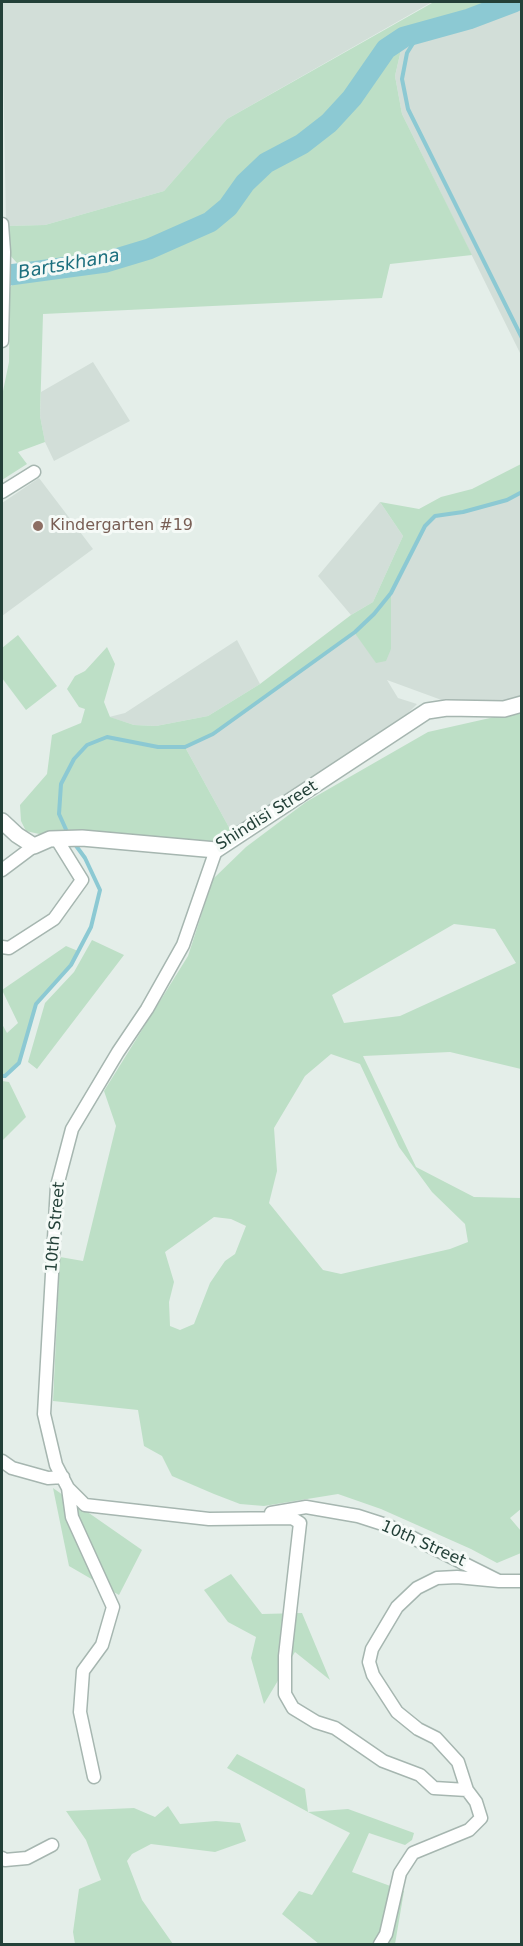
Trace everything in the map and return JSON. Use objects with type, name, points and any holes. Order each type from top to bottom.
[{"type":"street","points":[[2,224],[4,252],[2,341]]},
{"type":"street","points":[[2,492],[34,472]]},
{"type":"street","name":"Shindisi Street","points":[[34,846],[61,838],[82,838],[216,850],[427,711],[447,708],[504,709],[522,704]]},
{"type":"street","points":[[2,821],[17,836],[34,846],[2,870]]},
{"type":"street","points":[[2,947],[9,948],[54,919],[82,880],[61,838]]},
{"type":"street","name":"10th Street","points":[[94,1777],[80,1712],[82,1671],[102,1645],[113,1607],[72,1516],[65,1482],[56,1465],[44,1414],[57,1186],[72,1129],[117,1052],[147,1010],[183,945],[216,850]]},
{"type":"street","points":[[2,1461],[12,1468],[65,1482],[85,1505],[209,1519],[292,1518],[300,1523],[285,1656],[285,1694],[293,1708],[316,1722],[335,1728],[383,1761],[420,1775],[434,1788],[467,1791]]},
{"type":"street","name":"10th Street","points":[[252,1518],[287,1509],[306,1508],[358,1516],[389,1526],[499,1581],[522,1581]]},
{"type":"street","points":[[380,1944],[386,1934],[400,1873],[413,1853],[469,1830],[481,1818],[476,1802],[467,1791],[458,1762],[436,1738],[418,1729],[397,1712],[373,1675],[369,1662],[372,1649],[397,1607],[417,1588],[437,1578],[457,1577],[499,1581]]},
{"type":"street","points":[[2,1857],[5,1860],[27,1858],[52,1845]]},
{"type":"shaded area","points":[[2,2],[432,2],[227,119],[164,191],[45,225],[6,226]]},
{"type":"shaded area","points":[[514,2],[521,2],[521,355],[402,114],[395,76],[404,37]]},
{"type":"shaded area","points":[[93,362],[130,421],[54,461],[45,442],[40,416],[41,392]]},
{"type":"shaded area","name":"Kindergarten #19","points":[[39,478],[93,549],[2,616],[2,503]]},
{"type":"shaded area","points":[[521,492],[521,697],[499,705],[447,702],[387,680],[398,698],[417,704],[407,714],[231,831],[185,747],[213,734],[355,632],[376,662],[391,649],[391,593],[425,526],[435,516],[464,512],[507,500]]},
{"type":"shaded area","points":[[380,502],[403,536],[373,602],[351,615],[318,576]]},
{"type":"shaded area","points":[[237,640],[260,684],[208,716],[156,726],[134,725],[109,717],[125,713]]},
{"type":"green space","points":[[514,2],[469,19],[404,37],[395,76],[402,114],[472,255],[390,264],[382,298],[43,314],[40,416],[45,442],[18,452],[27,464],[2,480],[2,396],[9,362],[10,287],[26,273],[8,253],[6,226],[45,225],[164,191],[227,119],[432,3]]},
{"type":"green space","points":[[521,464],[521,492],[507,500],[463,512],[435,516],[425,526],[391,593],[391,649],[386,661],[376,663],[354,632],[213,734],[185,747],[231,831],[209,844],[48,836],[26,831],[21,821],[20,805],[47,774],[52,735],[81,723],[85,709],[79,707],[67,689],[75,676],[85,671],[107,647],[115,664],[104,702],[110,717],[134,725],[156,726],[208,716],[260,684],[351,615],[373,602],[403,536],[380,502],[419,509],[441,497],[472,489]]},
{"type":"green space","points":[[18,635],[57,686],[26,710],[2,678],[2,648]]},
{"type":"green space","points":[[521,711],[521,1069],[450,1052],[363,1056],[416,1167],[474,1197],[521,1198],[522,1508],[510,1518],[521,1531],[521,1553],[497,1563],[381,1509],[338,1494],[264,1506],[240,1504],[172,1476],[162,1456],[144,1446],[138,1410],[53,1401],[60,1257],[83,1261],[116,1126],[104,1091],[188,956],[213,879],[246,847],[306,802],[428,732]],"holes":[[[454,924],[495,929],[516,963],[400,1016],[344,1023],[332,995]],[[331,1054],[360,1064],[399,1147],[432,1192],[465,1224],[468,1242],[450,1249],[341,1274],[323,1270],[269,1203],[277,1171],[274,1128],[305,1076]],[[214,1217],[231,1219],[246,1226],[235,1254],[225,1261],[210,1283],[194,1324],[180,1330],[170,1326],[169,1302],[174,1282],[165,1252]]]},
{"type":"green space","points":[[92,940],[124,955],[37,1069],[28,1062],[45,1003],[74,972]]},
{"type":"green space","points":[[66,946],[78,951],[71,965],[36,1004],[19,1063],[5,1076],[2,1076],[2,1024],[7,1033],[18,1023],[2,990]]},
{"type":"green space","points":[[2,1081],[9,1082],[26,1117],[2,1141]]},
{"type":"green space","points":[[53,1488],[142,1550],[119,1595],[69,1566]]},
{"type":"green space","points":[[231,1574],[262,1614],[302,1613],[330,1680],[295,1652],[264,1704],[251,1658],[256,1637],[228,1622],[204,1590]]},
{"type":"green space","points":[[237,1754],[305,1789],[308,1812],[227,1768]]},
{"type":"green space","points":[[168,1806],[180,1824],[216,1821],[240,1823],[246,1841],[215,1852],[151,1844],[132,1854],[127,1861],[142,1900],[173,1944],[75,1944],[73,1932],[79,1889],[101,1880],[86,1840],[66,1811],[134,1808],[155,1817]]},
{"type":"green space","points":[[348,1809],[414,1833],[412,1840],[405,1845],[369,1833],[352,1872],[404,1891],[395,1944],[319,1944],[282,1914],[299,1891],[312,1895],[350,1833],[308,1812]]},
{"type":"waterway","name":"Bartskhana","points":[[2,276],[106,262],[149,249],[210,222],[228,207],[245,183],[266,163],[302,144],[329,123],[352,98],[386,49],[404,37],[469,19],[514,2]]},
{"type":"waterway","points":[[434,29],[417,37],[407,53],[402,79],[408,109],[522,338]]},
{"type":"waterway","points":[[68,834],[59,814],[61,784],[74,759],[87,745],[107,737],[158,747],[185,747],[213,734],[355,632],[374,614],[391,593],[425,526],[435,516],[463,512],[507,500],[522,492]]},
{"type":"waterway","points":[[2,1076],[5,1076],[19,1063],[36,1004],[71,965],[91,927],[100,890],[85,858],[74,843]]},
{"type":"place","name":"Kindergarten #19","points":[[38,526]]}]
